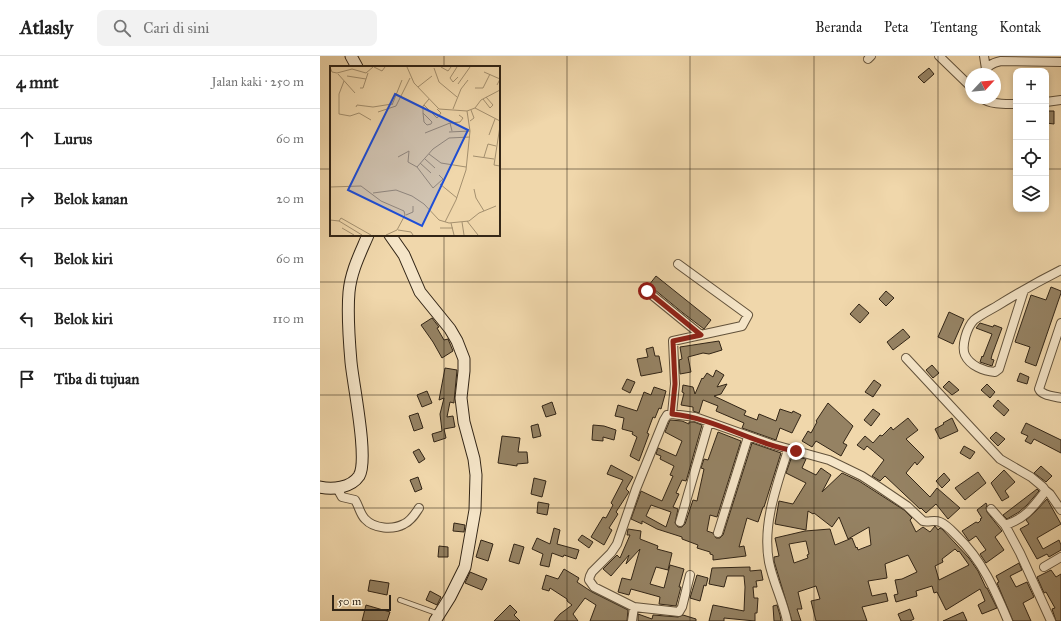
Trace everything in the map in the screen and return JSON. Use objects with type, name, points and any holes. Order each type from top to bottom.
[{"type":"street","points":[[351,56],[356,66]]},
{"type":"street","points":[[939,56],[965,81]]},
{"type":"street","points":[[984,56],[984,68]]},
{"type":"street","points":[[987,68],[993,62],[1001,61],[1061,62]]},
{"type":"street","points":[[1049,102],[1061,100]]},
{"type":"street","points":[[1001,103],[1013,104]]},
{"type":"street","points":[[320,486],[325,488],[337,488],[353,482],[359,476],[362,463],[361,436],[351,363],[348,307],[351,278],[354,267],[368,236]]},
{"type":"street","points":[[391,236],[404,255],[420,292],[450,329],[457,341],[464,360],[461,398],[464,422],[474,459],[476,481],[475,510],[465,567],[460,579],[437,618]]},
{"type":"street","points":[[672,414],[675,384],[673,341],[742,326],[748,315],[678,264]]},
{"type":"street","points":[[1024,290],[999,369],[995,372],[982,369],[969,360],[964,351],[963,343],[974,320],[1024,290],[1061,270]]},
{"type":"street","points":[[647,291],[701,335]]},
{"type":"street","points":[[1061,323],[1039,389],[1040,392],[1044,394],[1061,398]]},
{"type":"street","points":[[906,358],[1000,459],[1031,477],[1043,487],[1061,510]]},
{"type":"street","points":[[690,575],[682,607],[679,612],[634,607],[594,587],[591,583],[590,576],[611,553],[617,544],[664,420],[667,415],[672,414],[709,422],[788,450],[829,460],[868,480],[907,506],[923,521],[926,522],[932,520],[945,525],[963,542],[978,560],[990,580],[1008,621]]},
{"type":"street","points":[[680,522],[709,422]]},
{"type":"street","points":[[718,533],[748,437]]},
{"type":"street","points":[[787,621],[783,604],[772,574],[768,553],[768,536],[773,501],[788,450]]},
{"type":"street","points":[[337,488],[342,497],[355,500],[365,520],[377,527],[394,527],[403,525],[411,519],[419,508]]},
{"type":"street","points":[[1005,525],[1015,522],[1032,510],[1045,490]]},
{"type":"street","points":[[991,509],[1005,525],[1051,621]]},
{"type":"street","points":[[1044,567],[1061,558]]},
{"type":"street","points":[[632,621],[634,607]]},
{"type":"lane","points":[[400,600],[437,618]]},
{"type":"building","points":[[929,68],[934,74],[924,83],[918,77]]},
{"type":"building","points":[[1049,111],[1054,111],[1054,124],[1049,123]]},
{"type":"building","points":[[656,276],[711,320],[704,329],[649,285]]},
{"type":"building","points":[[1051,287],[1061,291],[1061,293],[1036,366],[1025,362],[1030,347],[1015,342],[1031,295],[1046,300]]},
{"type":"building","points":[[886,291],[894,298],[886,306],[879,299]]},
{"type":"building","points":[[859,304],[869,313],[860,323],[850,314]]},
{"type":"building","points":[[949,312],[964,319],[953,344],[938,337]]},
{"type":"building","points":[[432,318],[439,327],[437,328],[444,340],[448,339],[453,351],[442,358],[421,325]]},
{"type":"building","points":[[980,323],[1002,328],[992,355],[991,359],[994,360],[992,366],[980,362],[992,334],[976,328]]},
{"type":"building","points":[[903,329],[910,337],[893,350],[887,342]]},
{"type":"building","points":[[719,341],[722,350],[709,354],[703,353],[688,357],[691,372],[680,374],[679,360],[682,359],[680,347]]},
{"type":"building","points":[[653,347],[655,356],[659,356],[662,372],[641,376],[637,359],[648,357],[646,349]]},
{"type":"building","points":[[932,365],[939,373],[933,378],[926,370]]},
{"type":"building","points":[[445,368],[457,370],[454,403],[450,402],[447,417],[453,416],[455,427],[444,429],[446,438],[434,442],[432,434],[442,431],[440,414],[444,398],[439,400]]},
{"type":"building","points":[[716,370],[724,375],[717,387],[727,384],[721,394],[714,396],[746,411],[744,415],[757,420],[759,414],[776,421],[780,409],[792,413],[793,411],[801,415],[792,433],[780,428],[776,440],[742,428],[744,423],[716,411],[718,406],[703,400],[699,413],[693,411],[693,407],[681,405],[684,393],[682,392],[683,385],[693,387],[695,394],[702,378],[703,379],[707,373],[713,377]]},
{"type":"building","points":[[1020,373],[1029,377],[1027,384],[1017,381]]},
{"type":"building","points":[[627,379],[635,382],[630,393],[622,389]]},
{"type":"building","points":[[874,380],[881,385],[873,397],[865,392]]},
{"type":"building","points":[[949,381],[959,390],[952,395],[943,387]]},
{"type":"building","points":[[987,384],[995,392],[990,398],[981,390]]},
{"type":"building","points":[[654,387],[666,391],[661,409],[659,408],[655,418],[653,417],[647,433],[649,434],[639,461],[630,456],[637,437],[632,434],[633,432],[622,429],[624,418],[615,416],[618,405],[637,411],[644,392],[651,395]]},
{"type":"building","points":[[427,391],[432,403],[422,407],[417,395]]},
{"type":"building","points":[[998,400],[1009,410],[1004,416],[993,406]]},
{"type":"building","points":[[552,402],[556,414],[546,417],[542,406]]},
{"type":"building","points":[[828,403],[853,426],[843,443],[847,445],[841,456],[816,441],[812,447],[802,441],[808,431],[811,433],[817,422],[816,421]]},
{"type":"building","points":[[873,409],[880,414],[871,426],[864,420]]},
{"type":"building","points":[[418,413],[423,428],[414,431],[409,416]]},
{"type":"building","points":[[908,418],[918,430],[906,439],[924,457],[917,465],[915,462],[906,473],[930,497],[937,488],[960,508],[948,519],[936,504],[926,513],[885,476],[880,481],[872,476],[884,460],[867,446],[864,450],[857,445],[865,436],[873,443],[880,435],[882,436],[891,427],[893,430]]},
{"type":"building","points":[[952,418],[958,431],[940,439],[935,429]]},
{"type":"building","points":[[670,420],[682,421],[689,424],[689,422],[694,422],[702,425],[686,481],[682,480],[676,493],[679,494],[673,507],[678,509],[675,523],[678,527],[682,527],[685,524],[693,500],[697,501],[704,469],[701,468],[704,459],[708,460],[718,432],[741,441],[717,517],[710,515],[707,531],[713,533],[716,538],[720,538],[723,535],[752,443],[781,453],[758,522],[747,518],[739,547],[744,546],[746,556],[713,560],[713,555],[710,554],[710,552],[697,548],[698,545],[682,539],[682,537],[657,529],[642,521],[642,524],[631,519],[641,491],[662,501],[673,476],[670,475],[674,466],[660,459],[661,456],[656,454],[658,448],[676,456],[682,441],[665,432]],"holes":[[[651,505],[671,512],[666,527],[646,516]]]},
{"type":"building","points":[[1026,423],[1061,440],[1061,453],[1034,439],[1031,444],[1025,441],[1028,436],[1021,433]]},
{"type":"building","points":[[538,424],[541,436],[533,438],[531,426]]},
{"type":"building","points":[[593,425],[604,426],[616,430],[614,440],[603,437],[603,441],[592,440]]},
{"type":"building","points":[[996,432],[1005,439],[998,446],[990,438]]},
{"type":"building","points":[[502,436],[520,438],[518,452],[527,452],[528,463],[517,464],[517,466],[498,463]]},
{"type":"building","points":[[964,446],[975,452],[970,459],[960,453]]},
{"type":"building","points":[[419,449],[425,459],[419,463],[413,452]]},
{"type":"building","points":[[792,456],[806,459],[802,468],[816,475],[821,468],[831,475],[822,492],[842,473],[859,481],[904,510],[912,518],[910,520],[916,532],[923,527],[930,532],[935,526],[938,530],[940,528],[942,529],[969,558],[978,571],[997,608],[982,614],[978,605],[985,601],[980,589],[946,610],[937,592],[934,593],[932,586],[916,591],[917,596],[896,602],[894,595],[898,594],[895,580],[902,579],[917,572],[908,555],[885,564],[887,578],[868,581],[872,596],[886,593],[888,601],[862,607],[867,621],[816,621],[811,601],[820,599],[816,586],[798,592],[802,609],[797,609],[801,621],[792,621],[774,561],[774,557],[779,556],[775,538],[805,531],[830,529],[835,545],[852,538],[858,550],[871,545],[869,527],[848,539],[839,517],[832,527],[814,513],[813,514],[808,511],[806,530],[775,524],[779,501],[793,504],[806,483],[786,473]],"holes":[[[806,541],[809,554],[807,555],[808,558],[794,563],[789,544]],[[955,549],[958,552],[959,551],[969,565],[939,580],[935,566],[943,562],[942,559]]]},
{"type":"building","points":[[611,465],[633,477],[626,489],[629,492],[616,512],[618,514],[609,528],[612,530],[604,545],[591,537],[603,517],[606,518],[613,505],[611,503],[623,480],[607,474]]},
{"type":"building","points":[[1041,466],[1052,476],[1046,482],[1034,473]]},
{"type":"building","points":[[1004,470],[1015,482],[1005,491],[1009,497],[1002,501],[991,483]]},
{"type":"building","points":[[978,472],[986,483],[965,500],[955,488]]},
{"type":"building","points":[[944,473],[950,480],[942,488],[936,481]]},
{"type":"building","points":[[418,477],[422,489],[415,492],[410,480]]},
{"type":"building","points":[[534,478],[546,481],[542,497],[531,494]]},
{"type":"building","points":[[1037,489],[1039,491],[1019,512],[1007,519],[1003,515]]},
{"type":"building","points":[[1047,499],[1061,524],[1037,538],[1043,549],[1059,540],[1061,550],[1049,557],[1047,554],[1037,559],[1020,529],[1029,524],[1026,520]]},
{"type":"building","points":[[538,502],[549,504],[547,515],[537,513]]},
{"type":"building","points":[[986,503],[987,512],[1002,531],[995,537],[1004,550],[986,563],[980,554],[986,550],[976,536],[969,541],[962,531],[981,520],[980,519],[982,518],[977,510]]},
{"type":"building","points":[[454,523],[465,525],[464,532],[453,531]]},
{"type":"building","points":[[554,528],[560,530],[557,544],[579,550],[576,559],[564,555],[563,557],[552,553],[549,567],[540,565],[543,554],[532,549],[537,538],[550,544]]},
{"type":"building","points":[[628,529],[641,531],[640,539],[658,546],[657,549],[672,553],[668,570],[656,567],[650,584],[664,588],[670,565],[684,569],[676,606],[659,604],[660,597],[631,589],[629,595],[618,592],[622,578],[631,580],[640,549],[626,564],[629,555],[611,576],[603,569],[617,555],[620,558],[630,535],[627,535]]},
{"type":"building","points":[[582,535],[593,542],[589,548],[578,540]]},
{"type":"building","points":[[481,540],[493,544],[488,561],[476,557]]},
{"type":"building","points":[[514,544],[524,547],[519,564],[509,561]]},
{"type":"building","points":[[439,546],[448,547],[448,557],[438,557]]},
{"type":"building","points":[[1019,563],[1022,570],[1010,576],[1016,587],[1027,582],[1034,597],[1023,603],[1031,621],[1013,621],[997,583],[999,582],[996,576]]},
{"type":"building","points":[[750,567],[750,571],[761,570],[763,580],[756,581],[757,587],[753,587],[754,598],[758,598],[755,621],[724,618],[724,621],[709,621],[713,605],[744,611],[744,576],[727,576],[724,587],[709,584],[712,568]]},
{"type":"building","points":[[564,569],[579,578],[577,582],[592,592],[628,610],[627,621],[590,621],[596,605],[585,598],[573,614],[578,621],[554,621],[560,614],[572,605],[567,601],[567,599],[550,588],[549,591],[542,589],[546,575],[558,579]]},
{"type":"building","points":[[1051,570],[1056,577],[1061,574],[1061,621],[1056,621],[1052,609],[1055,608],[1046,592],[1044,593],[1037,577]]},
{"type":"building","points":[[470,572],[487,579],[482,590],[465,583]]},
{"type":"building","points":[[697,575],[708,578],[706,586],[704,585],[700,601],[690,598]]},
{"type":"building","points":[[370,580],[389,583],[387,595],[368,591]]},
{"type":"building","points":[[430,591],[441,597],[437,605],[426,600]]},
{"type":"building","points":[[366,605],[390,612],[387,621],[362,621]]},
{"type":"building","points":[[510,605],[517,612],[514,615],[520,621],[494,621]]},
{"type":"building","points":[[777,605],[781,621],[774,621],[773,606]]},
{"type":"building","points":[[910,609],[914,619],[910,621],[901,621],[898,614]]},
{"type":"building","points":[[963,612],[967,621],[943,621]]},
{"type":"building","points":[[638,614],[652,619],[653,615],[678,617],[683,615],[696,619],[696,621],[638,621]]},
{"type":"route","points":[[647,291],[701,335],[673,341],[675,384],[672,414],[681,414],[695,418],[748,437],[788,450],[796,451]]}]
